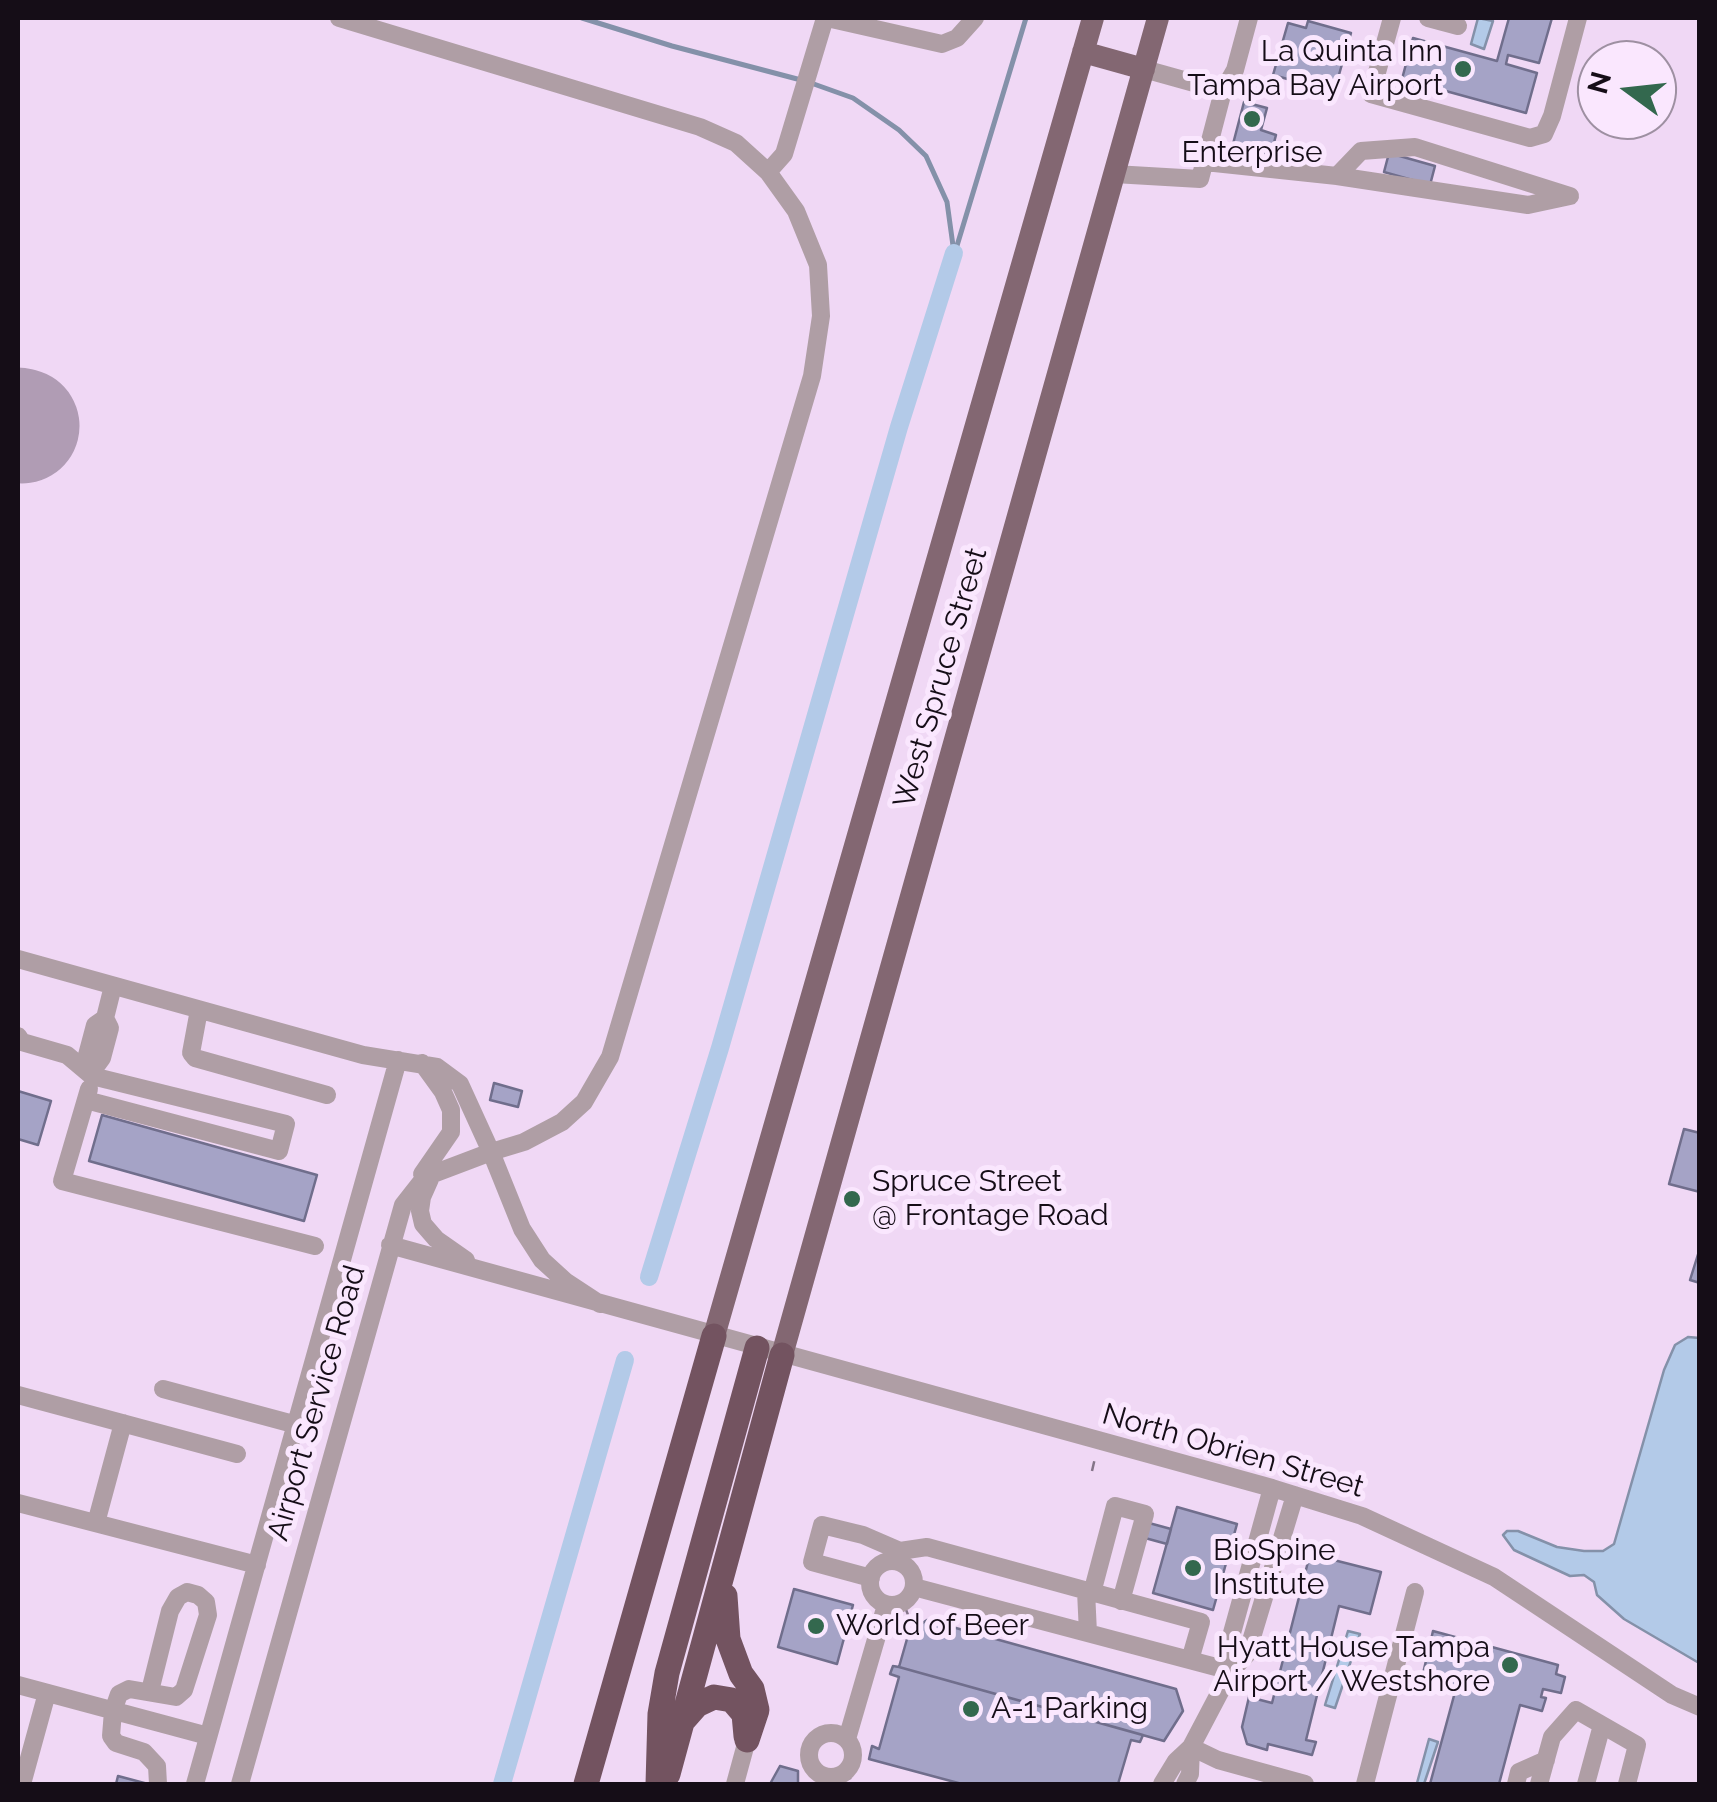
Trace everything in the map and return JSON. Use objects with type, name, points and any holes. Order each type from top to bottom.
[{"type":"highway","points":[[586,1784],[714,1336]]},
{"type":"highway","points":[[661,1784],[660,1714],[667,1674],[757,1348]]},
{"type":"highway","points":[[661,1784],[724,1576],[782,1355]]},
{"type":"highway","points":[[724,1576],[728,1639],[741,1674],[752,1689],[757,1710],[746,1740]]},
{"type":"highway","points":[[682,1722],[697,1705],[714,1697],[732,1700],[744,1714],[746,1740]]},
{"type":"main road","name":"West Spruce Street","points":[[714,1336],[1093,18]]},
{"type":"main road","name":"West Spruce Street","points":[[782,1355],[1158,18]]},
{"type":"main road","points":[[1083,52],[1144,69]]},
{"type":"street","points":[[339,18],[700,127],[736,143],[768,172],[796,211],[818,266],[821,316],[812,376],[610,1057],[584,1102],[562,1122],[524,1142],[442,1168],[425,1176],[409,1194]]},
{"type":"street","points":[[768,172],[784,154],[826,18],[942,44],[957,38],[975,18]]},
{"type":"street","points":[[1114,174],[1200,178],[1223,91],[1234,70],[1249,18]]},
{"type":"street","points":[[1392,18],[1372,94],[1530,138],[1544,134],[1552,116],[1578,18]]},
{"type":"street","points":[[1428,18],[1458,26]]},
{"type":"street","points":[[1144,69],[1223,91]]},
{"type":"street","points":[[1204,162],[1337,176],[1528,206],[1570,196],[1415,147],[1361,151],[1337,176]]},
{"type":"street","points":[[18,959],[363,1055],[421,1062],[446,1071],[460,1084],[522,1230],[542,1260],[565,1282],[600,1304]]},
{"type":"street","points":[[113,986],[105,1018],[96,1025],[88,1055],[93,1072],[62,1181],[315,1246]]},
{"type":"street","points":[[199,1010],[191,1053],[195,1058],[327,1095]]},
{"type":"street","points":[[18,1036],[22,1042],[67,1056],[93,1072],[286,1124],[279,1150],[86,1100]]},
{"type":"street","points":[[195,1784],[398,1060]]},
{"type":"street","points":[[390,1245],[409,1194],[451,1132],[451,1110],[421,1062]]},
{"type":"street","points":[[442,1168],[426,1183],[420,1211],[423,1224],[436,1239],[483,1271]]},
{"type":"street","name":"Airport Service Road","points":[[240,1784],[390,1245],[714,1336]]},
{"type":"street","name":"North Obrien Street","points":[[714,1336],[1362,1516],[1494,1578],[1672,1695],[1700,1707]]},
{"type":"street","points":[[163,1389],[298,1425]]},
{"type":"street","points":[[18,1395],[237,1454]]},
{"type":"street","points":[[96,1523],[123,1423]]},
{"type":"street","points":[[1230,1671],[1227,1651],[1272,1488]]},
{"type":"street","points":[[1185,1784],[1190,1774],[1192,1747],[1230,1671],[1247,1654],[1295,1495]]},
{"type":"street","points":[[18,1503],[257,1566]]},
{"type":"street","points":[[1088,1633],[1089,1592],[1115,1506],[1144,1514],[1121,1601]]},
{"type":"street","points":[[847,1739],[826,1734],[814,1742],[811,1748],[815,1769],[842,1779],[853,1758],[847,1739],[903,1604],[912,1572],[899,1556],[863,1535],[822,1526],[812,1562],[871,1578]]},
{"type":"street","points":[[1190,1660],[1200,1622],[927,1547],[881,1564],[871,1578],[874,1596],[903,1604],[1088,1633],[1230,1671]]},
{"type":"street","points":[[150,1692],[170,1611],[178,1596],[187,1592],[198,1595],[206,1602],[208,1615],[184,1690],[176,1696],[129,1689],[120,1694],[113,1711],[110,1736],[116,1743],[144,1752],[158,1766],[158,1784]]},
{"type":"street","points":[[1364,1784],[1415,1592]]},
{"type":"street","points":[[18,1685],[208,1736]]},
{"type":"street","points":[[22,1784],[47,1693]]},
{"type":"street","points":[[1539,1784],[1552,1737],[1576,1710],[1637,1745],[1626,1784]]},
{"type":"street","points":[[1586,1784],[1602,1726]]},
{"type":"street","points":[[735,1784],[746,1740]]},
{"type":"street","points":[[1162,1784],[1176,1760],[1192,1747]]},
{"type":"street","points":[[1192,1747],[1218,1760],[1306,1784]]},
{"type":"street","points":[[1516,1784],[1519,1772],[1546,1760]]},
{"type":"path","points":[[1092,1471],[1095,1457]]},
{"type":"water","points":[[1478,18],[1493,21],[1484,49],[1471,44]]},
{"type":"water","points":[[1688,1337],[1700,1338],[1699,1663],[1624,1619],[1597,1595],[1594,1582],[1584,1575],[1570,1576],[1514,1550],[1503,1535],[1518,1531],[1557,1547],[1584,1551],[1603,1551],[1614,1544],[1664,1370],[1675,1345]]},
{"type":"water","points":[[1348,1631],[1360,1634],[1335,1708],[1325,1705]]},
{"type":"water","points":[[1429,1739],[1438,1742],[1424,1784],[1417,1783]]},
{"type":"building","name":"La Quinta Inn Tampa Bay Airport","points":[[1509,18],[1552,18],[1539,63],[1508,55],[1506,64],[1537,73],[1526,113],[1402,79],[1413,38],[1497,61]]},
{"type":"building","points":[[1308,21],[1351,33],[1334,92],[1273,75],[1288,23],[1306,28]]},
{"type":"building","name":"Enterprise","points":[[1244,102],[1267,108],[1261,130],[1276,135],[1271,154],[1233,144]]},
{"type":"building","points":[[1389,153],[1435,166],[1430,185],[1384,172]]},
{"type":"building","points":[[494,1083],[522,1091],[518,1107],[490,1100]]},
{"type":"building","points":[[18,1091],[51,1101],[38,1145],[18,1139]]},
{"type":"building","points":[[102,1115],[317,1175],[304,1221],[89,1161]]},
{"type":"building","points":[[1684,1129],[1700,1133],[1700,1192],[1669,1184]]},
{"type":"building","points":[[1700,1248],[1700,1283],[1690,1280]]},
{"type":"building","name":"BioSpine Institute","points":[[1177,1507],[1237,1524],[1213,1610],[1153,1593]]},
{"type":"building","points":[[1149,1523],[1171,1529],[1167,1544],[1145,1538]]},
{"type":"building","points":[[1310,1554],[1381,1572],[1370,1614],[1339,1606],[1306,1740],[1316,1742],[1312,1755],[1268,1744],[1267,1750],[1247,1744],[1242,1727],[1249,1697],[1272,1703]]},
{"type":"building","name":"World of Beer","points":[[794,1589],[853,1605],[837,1664],[778,1647]]},
{"type":"building","points":[[927,1620],[1176,1689],[1183,1711],[1164,1741],[899,1667],[909,1632]]},
{"type":"building","points":[[1433,1631],[1558,1665],[1556,1674],[1565,1677],[1561,1693],[1543,1689],[1541,1697],[1546,1698],[1542,1711],[1520,1705],[1499,1784],[1430,1784],[1455,1692],[1421,1682]]},
{"type":"building","name":"A-1 Parking","points":[[893,1666],[1143,1735],[1140,1742],[1131,1740],[1118,1784],[962,1784],[869,1759],[872,1746],[879,1749],[899,1677],[890,1674]]},
{"type":"building","points":[[780,1766],[798,1771],[798,1784],[770,1784]]},
{"type":"building","points":[[118,1776],[148,1784],[116,1784]]},
{"type":"waterway","points":[[582,18],[801,80]]},
{"type":"waterway","points":[[956,249],[1026,18]]},
{"type":"waterway","points":[[811,83],[853,98],[899,130],[926,156],[947,202],[954,253]]},
{"type":"waterway","points":[[649,1277],[720,1048],[899,427],[954,253]]},
{"type":"waterway","points":[[502,1784],[625,1360]]},
{"type":"runway","points":[[18,425],[22,426]]},
{"type":"place","name":"La Quinta Inn Tampa Bay Airport","points":[[1463,69]]},
{"type":"place","name":"Enterprise","points":[[1252,119]]},
{"type":"place","name":"Spruce Street @ Frontage Road","points":[[852,1199]]},
{"type":"place","name":"BioSpine Institute","points":[[1193,1568]]},
{"type":"place","name":"World of Beer","points":[[816,1626]]},
{"type":"place","name":"Hyatt House Tampa Airport / Westshore","points":[[1510,1665]]},
{"type":"place","name":"A-1 Parking","points":[[971,1709]]}]
